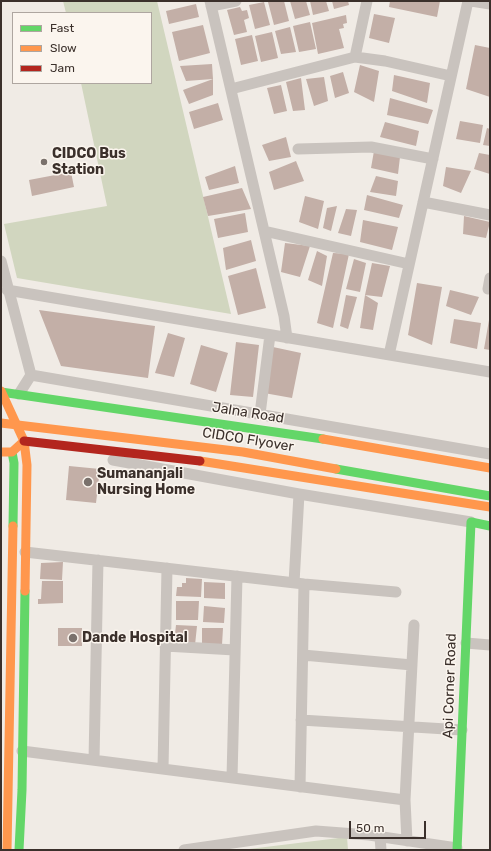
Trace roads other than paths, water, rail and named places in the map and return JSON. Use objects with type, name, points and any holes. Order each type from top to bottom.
[{"type":"main road","name":"Jalna Road","points":[[1,391],[270,430],[490,468]]},
{"type":"main road","points":[[1,391],[24,441],[27,465],[19,850]]},
{"type":"main road","points":[[1,410],[24,413]]},
{"type":"main road","name":"CIDCO Flyover","points":[[1,423],[243,452],[490,496]]},
{"type":"main road","points":[[4,435],[12,452],[14,463],[6,651],[5,786],[7,850]]},
{"type":"main road","points":[[1,452],[12,452],[24,441],[125,451],[210,462],[375,490],[490,507]]},
{"type":"main road","points":[[471,522],[490,526]]},
{"type":"main road","name":"Api Corner Road","points":[[457,849],[471,522]]},
{"type":"street","points":[[236,1],[211,4],[284,316],[287,338]]},
{"type":"street","points":[[355,57],[367,1]]},
{"type":"street","points":[[389,355],[468,1]]},
{"type":"street","points":[[471,1],[490,4]]},
{"type":"street","points":[[231,89],[355,57],[451,76]]},
{"type":"street","points":[[298,149],[371,147],[433,159]]},
{"type":"street","points":[[423,202],[490,216]]},
{"type":"street","points":[[264,231],[409,264]]},
{"type":"street","points":[[1,261],[7,290],[31,375]]},
{"type":"street","points":[[7,290],[490,372]]},
{"type":"street","points":[[260,414],[270,335]]},
{"type":"street","points":[[18,394],[31,375]]},
{"type":"street","points":[[31,375],[490,454]]},
{"type":"street","points":[[113,460],[299,494],[471,522]]},
{"type":"street","points":[[299,494],[299,583],[303,655],[300,787]]},
{"type":"street","points":[[25,552],[299,583],[396,592]]},
{"type":"street","points":[[94,760],[98,560]]},
{"type":"street","points":[[163,769],[167,568]]},
{"type":"street","points":[[232,778],[237,576]]},
{"type":"street","points":[[407,841],[405,800],[414,624]]},
{"type":"street","points":[[466,642],[490,645]]},
{"type":"street","points":[[165,646],[235,650]]},
{"type":"street","points":[[303,655],[412,664]]},
{"type":"street","points":[[301,720],[462,730]]},
{"type":"street","points":[[22,751],[405,800]]},
{"type":"street","points":[[184,850],[316,831],[380,837],[457,849]]},
{"type":"street","points":[[380,837],[381,850]]},
{"type":"place","name":"CIDCO Bus Station","points":[[44,162]]},
{"type":"place","name":"Sumananjali Nursing Home","points":[[88,482]]},
{"type":"place","name":"Dande Hospital","points":[[73,638]]}]
